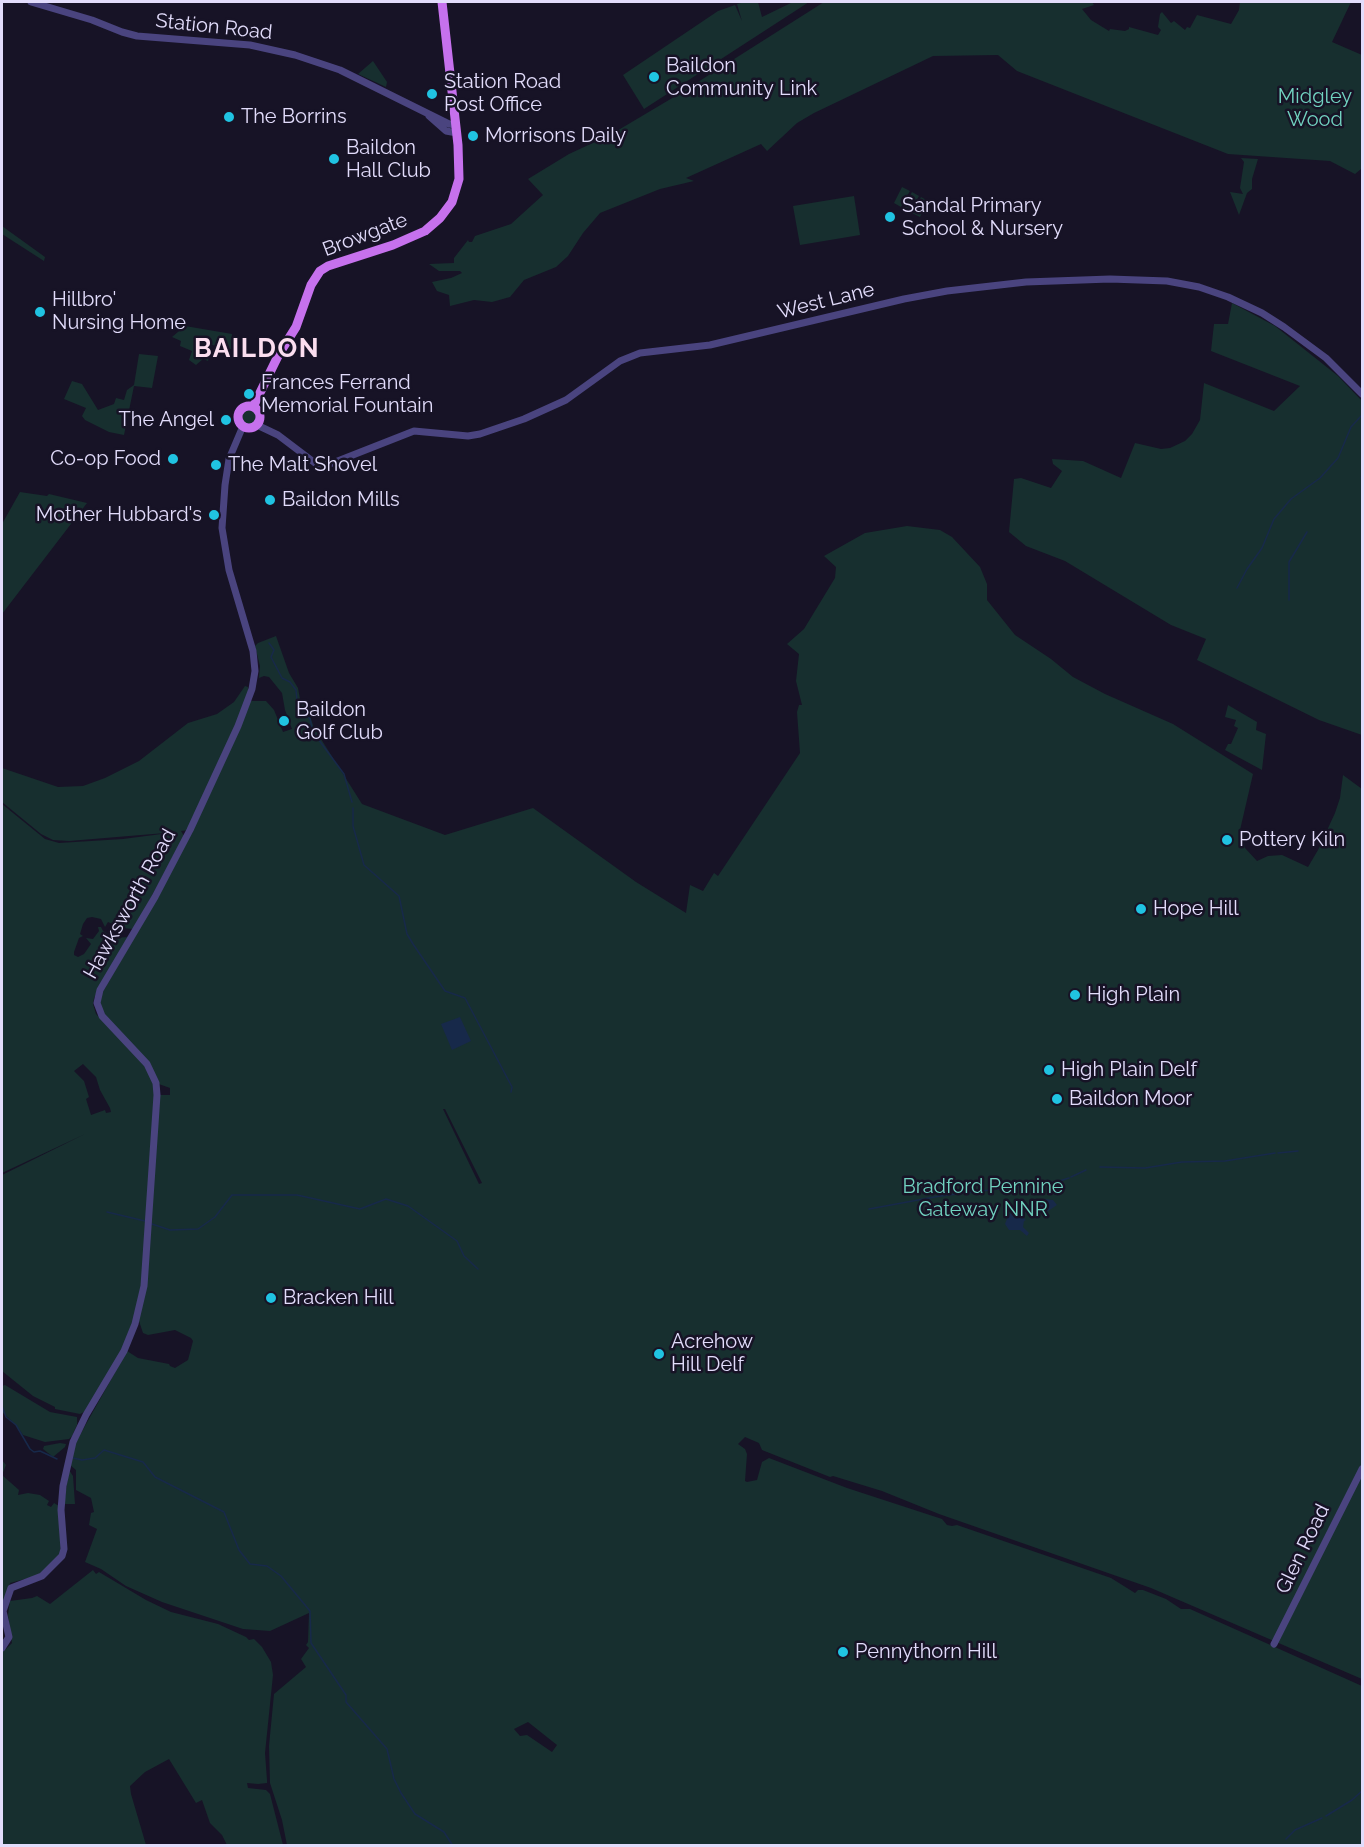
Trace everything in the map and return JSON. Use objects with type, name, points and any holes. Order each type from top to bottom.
[{"type":"main road","points":[[442,2],[456,129]]},
{"type":"main road","name":"Browgate","points":[[253,407],[277,357],[296,327],[311,285],[321,272],[328,266],[393,245],[425,231],[440,218],[452,202],[459,179],[456,129]]},
{"type":"main road","points":[[247,407],[253,407],[260,414],[257,425],[249,428],[243,426],[239,418],[240,412],[247,407]]},
{"type":"street","name":"Station Road","points":[[31,2],[122,33],[250,45],[295,55],[340,70],[456,129]]},
{"type":"street","name":"West Lane","points":[[257,425],[278,435],[320,465],[348,458],[414,431],[468,436],[480,434],[552,408],[620,361],[640,353],[710,345],[956,290],[1026,282],[1153,279],[1199,287],[1228,297],[1262,313],[1284,327],[1326,358],[1362,394]]},
{"type":"street","name":"Hawksworth Road","points":[[2,1648],[9,1637],[3,1611],[11,1588],[16,1584],[42,1576],[62,1556],[64,1549],[62,1510],[67,1467],[73,1443],[86,1415],[124,1351],[135,1324],[144,1286],[156,1083],[151,1070],[102,1016],[98,1009],[98,996],[155,897],[190,830],[248,701],[255,671],[253,651],[229,570],[222,528],[229,459],[243,426]]},
{"type":"street","name":"Glen Road","points":[[1274,1644],[1362,1468]]},
{"type":"green space","points":[[758,2],[762,17],[793,2],[809,2],[644,109],[623,75],[718,11],[735,5],[742,21],[737,4]]},
{"type":"green space","name":"Midgley Wood","points":[[824,2],[1092,2],[1094,5],[1082,9],[1091,20],[1109,31],[1110,29],[1125,31],[1129,27],[1158,35],[1161,30],[1158,27],[1162,12],[1171,23],[1174,21],[1185,30],[1187,27],[1190,28],[1197,15],[1231,24],[1239,10],[1240,2],[1351,2],[1332,42],[1362,55],[1362,170],[1355,174],[1330,161],[1228,154],[1017,71],[998,55],[933,56],[814,113],[797,123],[767,151],[761,144],[686,178],[694,181],[660,189],[600,213],[568,256],[556,267],[524,280],[510,297],[492,302],[474,300],[450,306],[449,295],[437,291],[432,282],[462,273],[460,271],[439,271],[429,264],[454,263],[454,258],[468,240],[472,242],[475,236],[511,224],[543,195],[528,179],[569,154],[610,135],[679,94]]},
{"type":"green space","points":[[373,61],[387,82],[386,87],[358,74]]},
{"type":"green space","points":[[1241,158],[1258,159],[1252,179],[1252,189],[1247,193],[1239,215],[1230,192],[1243,194],[1240,188],[1244,162]]},
{"type":"green space","points":[[902,187],[910,191],[901,207],[894,203]]},
{"type":"green space","points":[[912,192],[919,196],[910,212],[903,208]]},
{"type":"green space","points":[[854,196],[860,235],[800,245],[793,206]]},
{"type":"green space","points":[[921,197],[928,201],[920,217],[912,213]]},
{"type":"green space","points":[[2,226],[45,257],[44,261],[2,234]]},
{"type":"green space","points":[[1232,303],[1275,326],[1338,376],[1362,401],[1362,735],[1319,720],[1197,660],[1206,639],[1171,625],[1065,561],[1026,546],[1009,532],[1014,479],[1021,478],[1051,488],[1062,471],[1053,464],[1052,459],[1083,461],[1121,478],[1135,443],[1161,449],[1170,448],[1185,441],[1192,434],[1200,420],[1204,383],[1274,411],[1300,386],[1211,351],[1214,324],[1228,324]]},
{"type":"green space","points":[[185,326],[232,334],[231,349],[212,345],[208,361],[203,359],[196,365],[189,360],[192,351],[180,346],[181,341],[172,337]]},
{"type":"green space","points":[[139,354],[158,356],[152,388],[134,386],[124,435],[109,432],[85,420],[82,416],[86,408],[64,399],[72,381],[82,384],[98,410],[114,404],[116,398],[124,400],[127,390],[134,385]]},
{"type":"green space","points":[[246,410],[252,410],[256,417],[252,424],[246,424],[242,420],[242,414]]},
{"type":"green space","points":[[20,492],[47,496],[49,494],[87,503],[2,614],[2,524]]},
{"type":"green space","name":"Bradford Pennine Gateway NNR","points":[[907,526],[940,530],[952,537],[980,567],[987,584],[987,600],[1015,635],[1073,677],[1173,724],[1253,774],[1240,830],[1243,832],[1245,848],[1257,861],[1268,856],[1282,855],[1308,867],[1335,813],[1340,798],[1343,775],[1362,789],[1362,1679],[1151,1588],[939,1514],[882,1491],[830,1477],[762,1450],[759,1443],[745,1437],[738,1444],[745,1449],[747,1454],[745,1481],[757,1480],[762,1462],[769,1458],[847,1488],[942,1519],[947,1525],[957,1525],[1111,1578],[1135,1593],[1143,1590],[1166,1599],[1181,1609],[1190,1609],[1362,1686],[1362,1845],[287,1845],[270,1783],[269,1746],[274,1694],[306,1667],[301,1659],[309,1648],[306,1645],[309,1613],[270,1631],[243,1629],[162,1602],[126,1586],[101,1569],[85,1562],[97,1529],[89,1525],[91,1513],[94,1512],[91,1498],[76,1490],[76,1470],[70,1465],[76,1442],[127,1351],[138,1358],[169,1364],[175,1368],[188,1360],[193,1341],[175,1330],[148,1335],[143,1333],[139,1321],[139,1301],[127,1342],[86,1411],[80,1414],[55,1409],[33,1396],[2,1371],[2,1175],[85,1134],[2,1173],[2,804],[45,839],[59,843],[123,839],[177,832],[69,841],[53,840],[41,834],[2,802],[2,768],[58,787],[83,786],[139,761],[188,723],[217,714],[234,702],[245,686],[248,687],[249,701],[266,701],[274,710],[283,732],[292,729],[282,693],[269,677],[259,678],[260,666],[255,646],[276,636],[289,673],[298,688],[300,699],[306,704],[314,728],[362,804],[445,835],[533,808],[636,882],[686,913],[690,885],[703,891],[714,873],[718,876],[800,753],[797,712],[799,705],[802,705],[796,681],[799,654],[787,644],[804,629],[835,578],[836,567],[824,556],[865,533]],"holes":[[[189,830],[161,890],[100,997],[100,1008],[112,1030],[96,1014],[94,998],[128,937],[115,938],[98,927],[99,931],[93,939],[86,938],[91,944],[84,954],[78,957],[74,955],[74,952],[79,938],[83,936],[80,934],[83,924],[87,918],[92,917],[101,919],[105,927],[108,922],[121,928],[134,929],[184,836],[181,831]],[[83,1064],[96,1077],[111,1112],[106,1113],[105,1110],[91,1115],[84,1081],[74,1071]],[[156,1083],[170,1088],[170,1095],[157,1095]],[[443,1109],[445,1109],[482,1183],[479,1184]],[[528,1722],[557,1745],[552,1752],[527,1735],[520,1736],[514,1729]]]},
{"type":"green space","points":[[1228,705],[1257,722],[1256,730],[1266,734],[1262,770],[1225,750],[1228,744],[1231,744],[1238,728],[1234,726],[1236,720],[1225,717]]},
{"type":"green space","points":[[5,1385],[50,1412],[77,1417],[77,1425],[72,1436],[69,1439],[45,1442],[23,1435],[2,1412],[2,1386]]},
{"type":"green space","points":[[66,1444],[65,1447],[53,1457],[43,1449],[44,1446]]},
{"type":"green space","points":[[2,1460],[6,1465],[2,1475]]},
{"type":"green space","points":[[69,1470],[73,1476],[75,1504],[64,1504]]},
{"type":"green space","points":[[2,1475],[19,1490],[18,1495],[28,1493],[40,1495],[49,1501],[47,1505],[51,1507],[54,1503],[59,1506],[61,1552],[58,1558],[40,1575],[10,1583],[2,1610]]},
{"type":"green space","points":[[93,1570],[96,1574],[99,1572],[171,1612],[218,1624],[249,1640],[254,1639],[262,1647],[271,1662],[273,1675],[265,1753],[267,1783],[247,1783],[248,1788],[266,1790],[270,1794],[283,1845],[227,1845],[222,1835],[210,1823],[202,1800],[196,1803],[169,1759],[145,1772],[130,1786],[146,1845],[2,1846],[2,1651],[12,1643],[8,1615],[10,1601],[37,1596],[50,1604]]},
{"type":"water","points":[[460,1017],[471,1041],[452,1050],[441,1024]]},
{"type":"water","points":[[1053,1200],[1057,1205],[1045,1213],[1041,1212],[1040,1201]]},
{"type":"water","points":[[1011,1213],[1018,1214],[1026,1220],[1023,1227],[1029,1233],[1027,1236],[1020,1230],[1009,1230],[1005,1224]]},
{"type":"waterway","points":[[1237,588],[1262,548],[1274,519],[1291,499],[1320,478],[1338,458],[1351,427],[1362,415]]},
{"type":"waterway","points":[[1289,600],[1289,562],[1307,532]]},
{"type":"waterway","points":[[269,643],[274,650],[271,657],[282,678],[290,682],[296,690],[297,700],[310,719],[313,732],[344,774],[352,802]]},
{"type":"waterway","points":[[353,808],[353,826],[364,865],[399,896],[407,934],[445,991],[465,998],[512,1087],[511,1092]]},
{"type":"waterway","points":[[1278,1153],[1298,1151]]},
{"type":"waterway","points":[[1100,1167],[1145,1168],[1182,1162],[1225,1161],[1275,1153]]},
{"type":"waterway","points":[[1071,1177],[1086,1170]]},
{"type":"waterway","points":[[869,1209],[940,1196],[1056,1182],[1069,1178]]},
{"type":"waterway","points":[[152,1224],[170,1230],[198,1229],[215,1217],[232,1195],[297,1195],[360,1209],[386,1199],[408,1206],[457,1241],[464,1256],[478,1269]]},
{"type":"waterway","points":[[107,1212],[145,1221]]},
{"type":"waterway","points":[[2,1406],[6,1417],[16,1425],[30,1449],[57,1459]]},
{"type":"waterway","points":[[73,1458],[82,1460],[95,1458],[104,1450],[143,1462],[155,1477],[224,1512],[239,1550],[250,1564],[267,1566],[281,1576],[310,1611],[311,1643],[346,1695],[346,1702],[387,1749],[394,1779],[401,1793],[415,1814],[444,1832],[453,1846]]},
{"type":"waterway","points":[[1326,1816],[1362,1791]]},
{"type":"waterway","points":[[1286,1839],[1295,1830],[1322,1818]]},
{"type":"place","name":"Baildon Community Link","points":[[654,77]]},
{"type":"place","name":"Station Road Post Office","points":[[432,94]]},
{"type":"place","name":"The Borrins","points":[[229,117]]},
{"type":"place","name":"Morrisons Daily","points":[[473,136]]},
{"type":"place","name":"Baildon Hall Club","points":[[334,159]]},
{"type":"place","name":"Sandal Primary School & Nursery","points":[[890,217]]},
{"type":"place","name":"Hillbro' Nursing Home","points":[[40,312]]},
{"type":"place","name":"Frances Ferrand Memorial Fountain","points":[[249,394]]},
{"type":"place","name":"The Angel","points":[[226,420]]},
{"type":"place","name":"Co-op Food","points":[[173,459]]},
{"type":"place","name":"The Malt Shovel","points":[[216,465]]},
{"type":"place","name":"Baildon Mills","points":[[270,500]]},
{"type":"place","name":"Mother Hubbard's","points":[[214,515]]},
{"type":"place","name":"Baildon Golf Club","points":[[284,721]]},
{"type":"place","name":"Pottery Kiln","points":[[1227,840]]},
{"type":"place","name":"Hope Hill","points":[[1141,909]]},
{"type":"place","name":"High Plain","points":[[1075,995]]},
{"type":"place","name":"High Plain Delf","points":[[1049,1070]]},
{"type":"place","name":"Baildon Moor","points":[[1057,1099]]},
{"type":"place","name":"Bracken Hill","points":[[271,1298]]},
{"type":"place","name":"Acrehow Hill Delf","points":[[659,1354]]},
{"type":"place","name":"Pennythorn Hill","points":[[843,1652]]},
{"type":"district","name":"BAILDON","points":[[257,349]]}]
